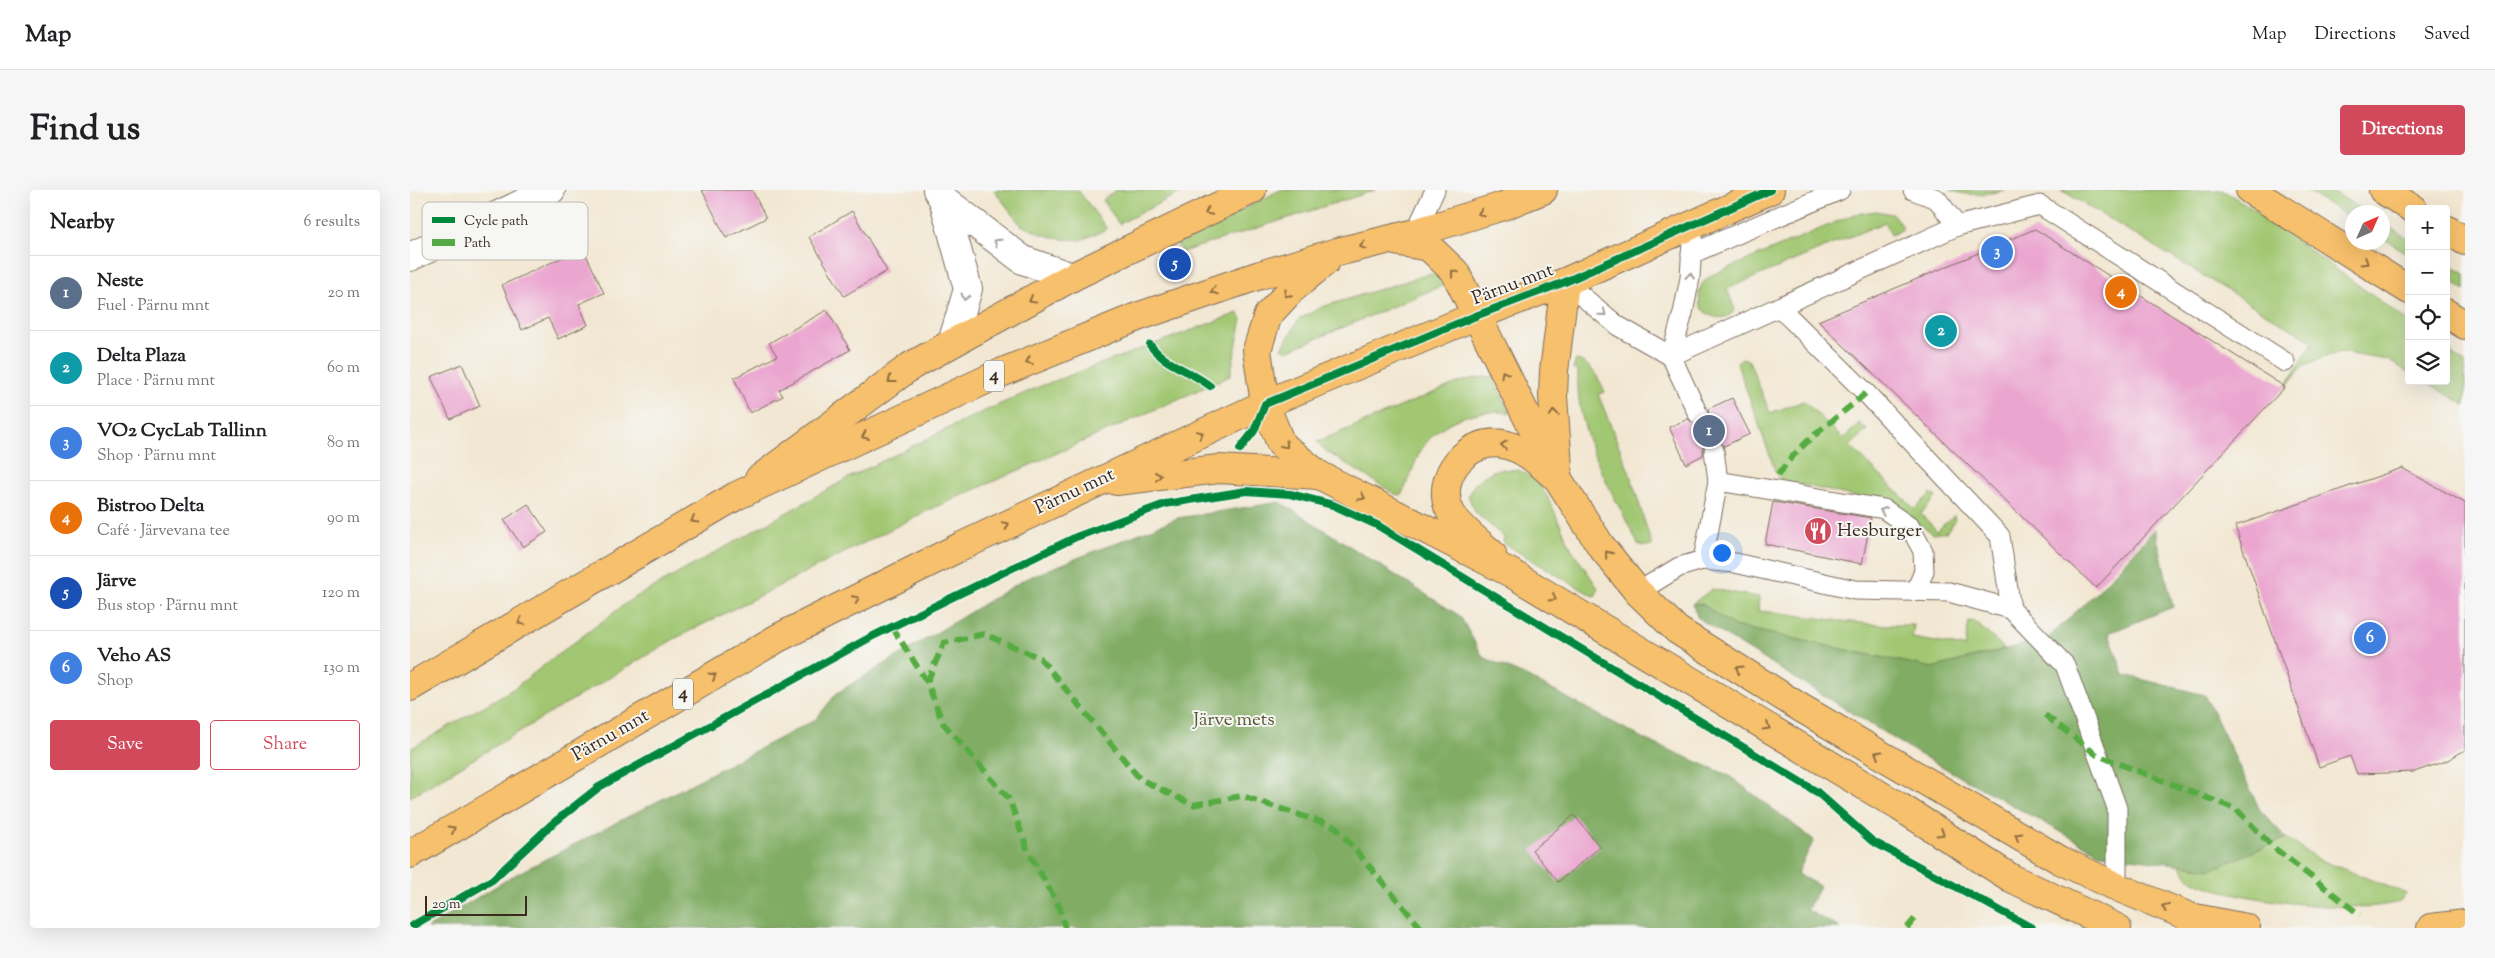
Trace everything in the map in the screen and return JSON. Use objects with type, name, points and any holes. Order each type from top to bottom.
[{"type":"main road","points":[[736,496],[911,366],[1072,277],[1252,190]]},
{"type":"main road","name":"4","points":[[410,687],[736,496],[1003,372],[1101,332],[1260,275],[1337,252],[1416,233],[1503,206],[1543,190]]},
{"type":"main road","name":"Pärnu mnt","points":[[410,854],[778,638],[1092,484],[1265,404],[1478,315],[1565,282],[1770,190]]},
{"type":"main road","points":[[2250,190],[2405,287]]},
{"type":"main road","points":[[2383,190],[2407,205]]},
{"type":"main road","points":[[2450,232],[2465,241]]},
{"type":"main road","points":[[1389,240],[1429,247],[1455,272],[1478,315],[1498,363],[1558,480],[1601,546],[1638,592],[1677,630],[1801,708],[2060,860],[2116,887],[2190,917],[2246,928]]},
{"type":"main road","points":[[1337,252],[1291,290],[1268,315],[1257,350],[1265,404],[1282,444],[1319,475],[1511,573],[1900,807],[2011,878],[2117,928]]},
{"type":"main road","points":[[1558,480],[1553,388],[1565,282]]},
{"type":"main road","points":[[2450,316],[2465,325]]},
{"type":"main road","points":[[1511,573],[1452,515],[1446,500],[1445,486],[1451,471],[1458,460],[1472,450],[1484,445],[1506,444],[1528,453],[1558,480]]},
{"type":"main road","points":[[1092,484],[1219,469],[1319,475]]},
{"type":"main road","points":[[2431,928],[2465,924]]},
{"type":"street","points":[[527,202],[552,190]]},
{"type":"street","points":[[940,195],[1023,260],[1072,277]]},
{"type":"street","points":[[940,195],[968,289],[952,343]]},
{"type":"street","points":[[410,257],[422,251]]},
{"type":"lane","points":[[1416,233],[1435,190]]},
{"type":"lane","points":[[1691,254],[1840,190]]},
{"type":"lane","points":[[1913,190],[1937,198],[1956,226]]},
{"type":"lane","points":[[1670,356],[1956,226],[2040,205],[2285,362]]},
{"type":"lane","points":[[1670,356],[1685,304],[1690,278],[1693,225]]},
{"type":"lane","points":[[1565,282],[1618,326],[1670,356],[1698,414]]},
{"type":"lane","points":[[1779,307],[1866,393],[2000,536],[2011,609]]},
{"type":"lane","points":[[1704,560],[1718,481],[1714,450]]},
{"type":"lane","points":[[1718,481],[1884,510],[1910,527],[1924,552],[1924,571],[1916,591]]},
{"type":"lane","points":[[1638,592],[1679,567],[1704,560],[1735,563],[1855,590],[1949,592],[2011,609],[2064,665],[2117,808],[2116,887]]},
{"type":"green space","points":[[994,190],[1078,190],[1107,229],[1081,240],[1061,239],[1041,234],[1021,225]]},
{"type":"green space","points":[[1116,190],[1185,190],[1119,224],[1103,200]]},
{"type":"green space","points":[[1280,190],[1376,190],[1182,252],[1177,244]]},
{"type":"green space","points":[[1950,190],[2004,190],[1990,193],[1964,194]]},
{"type":"green space","points":[[2061,190],[2222,190],[2246,204],[2405,319],[2405,370],[2387,360],[2339,352],[2304,365],[2285,387],[2313,342]]},
{"type":"green space","points":[[2306,190],[2331,190],[2355,205],[2345,205],[2345,215]]},
{"type":"green space","points":[[1876,211],[1892,214],[1902,225],[1902,230],[1891,235],[1885,222],[1727,289],[1735,310],[1726,317],[1722,318],[1707,314],[1700,306],[1700,288],[1704,281],[1712,275],[1855,214]]},
{"type":"green space","points":[[2390,228],[2405,237],[2405,252],[2390,242]]},
{"type":"green space","points":[[2450,265],[2465,274],[2465,290],[2450,281]]},
{"type":"green space","points":[[1429,274],[1437,275],[1446,284],[1287,351],[1282,348],[1299,319],[1322,307]]},
{"type":"green space","points":[[1238,313],[1242,319],[1230,376],[927,511],[674,639],[410,797],[410,749],[513,689],[629,601],[850,477],[969,418],[1041,386]]},
{"type":"green space","points":[[2450,352],[2465,363],[2465,405],[2432,385],[2450,385]]},
{"type":"green space","points":[[1743,358],[1749,361],[1770,413],[1804,401],[1843,439],[1859,423],[1867,430],[1850,446],[1915,509],[1931,493],[1936,497],[1921,514],[1937,531],[1954,515],[1955,521],[1946,532],[1934,534],[1892,505],[1781,480],[1776,473],[1738,366],[1737,362]]},
{"type":"green space","points":[[1576,360],[1581,361],[1590,368],[1605,392],[1598,394],[1630,474],[1652,546],[1641,546],[1638,544],[1588,439],[1578,394],[1578,371],[1573,369]]},
{"type":"green space","points":[[1492,376],[1510,413],[1485,412],[1473,414],[1449,423],[1439,430],[1422,449],[1401,495],[1395,494],[1327,452],[1317,442],[1452,385],[1470,379]]},
{"type":"green space","points":[[1498,469],[1518,470],[1535,478],[1548,498],[1571,548],[1598,588],[1596,595],[1593,596],[1503,543],[1504,537],[1476,513],[1468,496],[1470,491],[1480,479]]},
{"type":"green space","name":"Järve mets","points":[[1280,502],[1460,616],[1483,657],[1526,676],[1646,740],[1728,775],[1814,840],[1797,874],[1820,886],[1807,910],[1840,928],[427,928],[513,876],[815,720],[837,693],[1025,579],[1178,518]]},
{"type":"green space","points":[[2155,529],[2173,607],[2109,633],[2124,675],[2205,695],[2260,810],[2286,838],[2212,869],[2101,854],[1919,754],[1710,626],[1698,618],[1692,604],[1702,604],[1734,626],[1932,668],[2048,638],[2097,592]]},
{"type":"green space","points":[[1712,589],[1759,597],[1758,611],[1855,623],[1914,625],[1912,638],[1965,647],[1969,621],[1975,622],[2005,649],[1932,668],[1734,626],[1702,604],[1692,604]]},
{"type":"green space","points":[[2286,838],[2318,859],[2407,894],[2400,901],[2377,906],[2353,907],[2296,904],[2240,895],[2198,883],[2185,873],[2180,865],[2212,869]]},
{"type":"building","points":[[702,190],[752,190],[766,218],[726,238]]},
{"type":"building","points":[[852,211],[887,271],[844,296],[809,237]]},
{"type":"building","points":[[2035,229],[2285,387],[2096,588],[1818,321]]},
{"type":"building","points":[[588,259],[604,293],[579,304],[588,325],[558,339],[548,318],[522,330],[502,285],[557,260]]},
{"type":"building","points":[[827,310],[850,350],[779,390],[783,396],[750,413],[734,378],[777,356],[769,343]]},
{"type":"building","points":[[462,364],[480,406],[450,419],[431,377]]},
{"type":"building","points":[[1732,398],[1750,434],[1724,446],[1718,439],[1708,441],[1703,446],[1703,455],[1686,464],[1669,427],[1688,419],[1697,425],[1703,424],[1709,415],[1708,409]]},
{"type":"building","points":[[2402,468],[2465,503],[2465,750],[2446,761],[2414,772],[2357,774],[2350,756],[2319,767],[2235,526]]},
{"type":"building","name":"Hesburger","points":[[1773,502],[1871,518],[1862,564],[1765,544]]},
{"type":"building","points":[[528,504],[547,532],[523,547],[504,520]]},
{"type":"building","points":[[1574,815],[1600,847],[1558,882],[1532,850]]},
{"type":"marked path","points":[[1778,475],[1808,441],[1866,393]]},
{"type":"marked path","points":[[892,627],[927,682],[943,723],[1009,799],[1028,851],[1059,906],[1065,928]]},
{"type":"marked path","points":[[927,682],[944,643],[984,634],[1040,658],[1140,779],[1193,805],[1242,796],[1336,827],[1421,928]]},
{"type":"marked path","points":[[2045,715],[2097,755],[2236,809],[2273,847],[2360,915]]},
{"type":"marked path","points":[[1907,928],[1918,915]]},
{"type":"cycle path","points":[[1240,449],[1254,431],[1265,404],[1478,315],[1565,282],[1770,190]]},
{"type":"cycle path","points":[[1150,345],[1163,358],[1210,386]]},
{"type":"cycle path","points":[[410,927],[492,880],[551,825],[599,787],[871,637],[1076,537],[1165,504],[1246,491],[1290,494],[1333,505],[1377,525],[1817,792],[1872,841],[2032,928]]},
{"type":"place","name":"VO2 CycLab Tallinn","points":[[1997,252]]},
{"type":"place","name":"Järve","points":[[1175,264]]},
{"type":"place","name":"Bistroo Delta","points":[[2121,292]]},
{"type":"place","name":"Delta Plaza","points":[[1941,331]]},
{"type":"place","name":"Neste","points":[[1709,431]]},
{"type":"place","name":"Hesburger","points":[[1818,531]]},
{"type":"place","name":"Veho AS","points":[[2370,638]]}]
